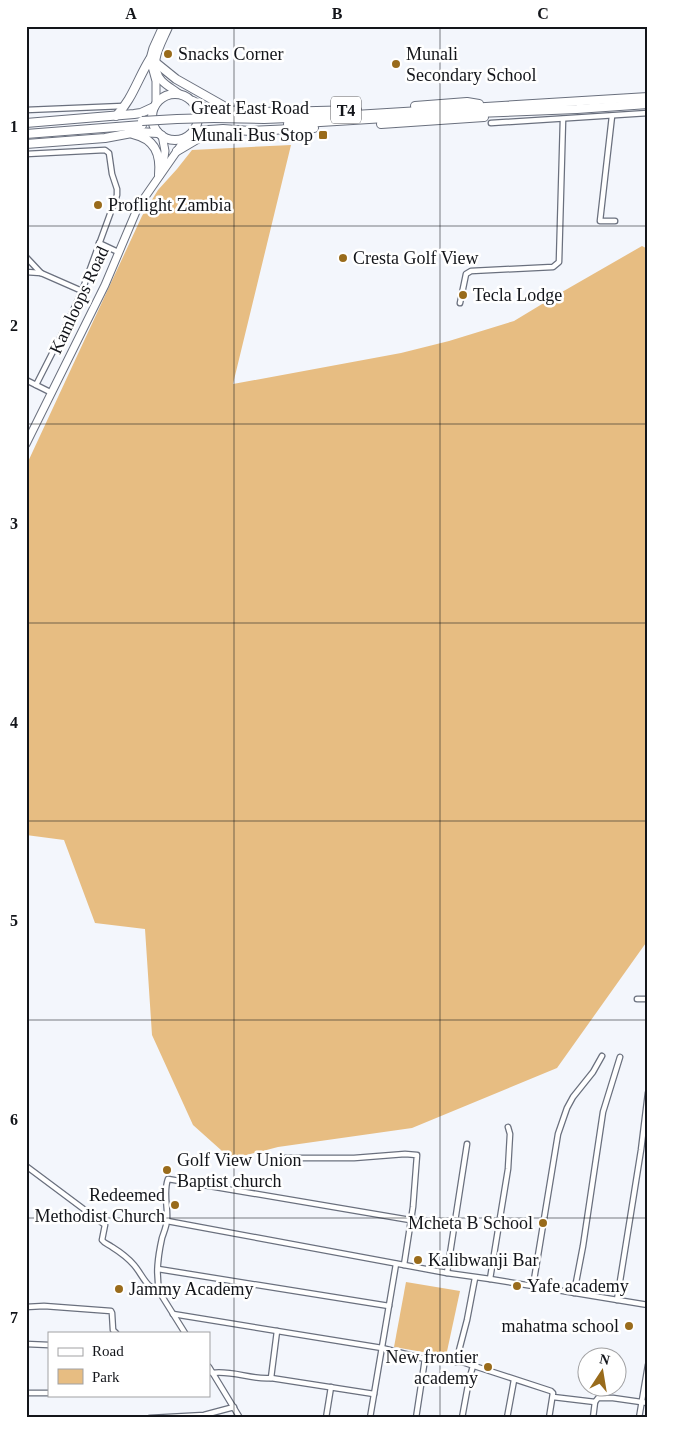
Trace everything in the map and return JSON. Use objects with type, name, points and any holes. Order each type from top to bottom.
[{"type":"main road","points":[[155,106],[156,81],[152,59],[163,26]]},
{"type":"main road","points":[[116,116],[125,106],[158,50],[169,26]]},
{"type":"main road","points":[[152,59],[161,80],[178,93],[189,97],[198,111],[199,116],[194,131],[186,138],[176,140],[166,138],[160,134],[153,123],[152,112],[163,97],[168,94],[178,93]]},
{"type":"main road","points":[[152,59],[176,79],[231,111]]},
{"type":"main road","name":"Great East Road","points":[[26,134],[177,118],[214,120],[302,118],[502,109],[648,97]]},
{"type":"main road","name":"Great East Road","points":[[193,102],[209,110],[276,112],[367,110],[467,102],[502,109],[577,109],[648,104]]},
{"type":"main road","points":[[26,123],[141,113],[155,106]]},
{"type":"main road","name":"Great East Road","points":[[194,131],[223,129],[250,131],[471,119],[486,117],[502,109]]},
{"type":"main road","name":"Great East Road","points":[[26,130],[142,123]]},
{"type":"main road","points":[[177,151],[199,138],[250,131]]},
{"type":"main road","points":[[26,144],[105,138],[143,132],[160,134]]},
{"type":"main road","points":[[126,134],[140,136],[152,144],[159,156],[161,173]]},
{"type":"main road","name":"Kamloops Road","points":[[160,134],[165,152],[161,173]]},
{"type":"main road","name":"Kamloops Road","points":[[26,444],[105,285],[138,207],[186,138]]},
{"type":"street","points":[[26,110],[125,106]]},
{"type":"street","points":[[491,123],[648,113]]},
{"type":"street","points":[[612,116],[600,222],[615,221]]},
{"type":"street","points":[[460,303],[466,274],[471,271],[553,267],[559,262],[563,119]]},
{"type":"street","points":[[26,154],[105,150],[109,153],[112,174],[117,190],[117,195],[82,292],[36,385]]},
{"type":"street","points":[[99,243],[118,252]]},
{"type":"street","points":[[26,257],[41,273]]},
{"type":"street","points":[[26,272],[41,273],[82,292]]},
{"type":"street","points":[[26,380],[52,392]]},
{"type":"street","points":[[637,999],[648,999]]},
{"type":"street","points":[[533,1286],[558,1134],[573,1097],[593,1072],[602,1056]]},
{"type":"street","points":[[574,1293],[603,1112],[620,1057]]},
{"type":"street","points":[[617,1300],[641,1150],[648,1093]]},
{"type":"street","points":[[490,1278],[508,1169],[510,1134],[508,1126]]},
{"type":"street","points":[[447,1273],[467,1144]]},
{"type":"street","points":[[285,1158],[354,1158],[404,1154],[418,1155],[404,1265]]},
{"type":"street","points":[[26,1166],[105,1224],[102,1240],[105,1244],[125,1256],[136,1267],[148,1285],[159,1291]]},
{"type":"street","points":[[184,1332],[159,1291],[157,1278],[162,1240],[167,1221],[166,1193],[168,1179],[410,1220]]},
{"type":"street","points":[[167,1221],[475,1278],[490,1278],[648,1305]]},
{"type":"street","points":[[370,1418],[396,1264]]},
{"type":"street","points":[[158,1268],[389,1306]]},
{"type":"street","points":[[456,1362],[475,1278]]},
{"type":"street","points":[[26,1307],[44,1306],[110,1310],[115,1332]]},
{"type":"street","points":[[173,1314],[382,1348],[425,1360],[462,1362],[551,1391],[553,1397],[549,1418]]},
{"type":"street","points":[[271,1378],[277,1331]]},
{"type":"street","points":[[26,1344],[48,1345]]},
{"type":"street","points":[[416,1418],[425,1360]]},
{"type":"street","points":[[639,1418],[648,1365]]},
{"type":"street","points":[[462,1418],[473,1366]]},
{"type":"street","points":[[210,1369],[240,1418]]},
{"type":"street","points":[[212,1372],[271,1378],[374,1394]]},
{"type":"street","points":[[506,1418],[514,1380]]},
{"type":"street","points":[[326,1418],[330,1387]]},
{"type":"street","points":[[26,1393],[48,1393]]},
{"type":"street","points":[[553,1397],[595,1402]]},
{"type":"street","points":[[593,1418],[596,1399],[648,1403]]},
{"type":"street","points":[[150,1418],[204,1415],[234,1408]]},
{"type":"green space","points":[[291,145],[233,384],[401,353],[449,341],[514,321],[642,246],[648,249],[648,940],[557,1068],[412,1128],[278,1147],[231,1159],[193,1125],[152,1035],[145,929],[95,923],[64,840],[26,835],[26,466],[142,216],[158,190],[192,150]]},
{"type":"green space","points":[[406,1282],[460,1291],[446,1356],[394,1347]]},
{"type":"place","name":"Snacks Corner","points":[[168,54]]},
{"type":"place","name":"Munali Secondary School","points":[[396,64]]},
{"type":"place","name":"Munali Bus Stop","points":[[323,135]]},
{"type":"place","name":"Proflight Zambia","points":[[98,205]]},
{"type":"place","name":"Cresta Golf View","points":[[343,258]]},
{"type":"place","name":"Tecla Lodge","points":[[463,295]]},
{"type":"place","name":"Golf View Union Baptist church","points":[[167,1170]]},
{"type":"place","name":"Redeemed Methodist Church","points":[[175,1205]]},
{"type":"place","name":"Mcheta B School","points":[[543,1223]]},
{"type":"place","name":"Kalibwanji Bar","points":[[418,1260]]},
{"type":"place","name":"Yafe academy","points":[[517,1286]]},
{"type":"place","name":"Jammy Academy","points":[[119,1289]]},
{"type":"place","name":"mahatma school","points":[[629,1326]]},
{"type":"place","name":"New frontier academy","points":[[488,1367]]}]
